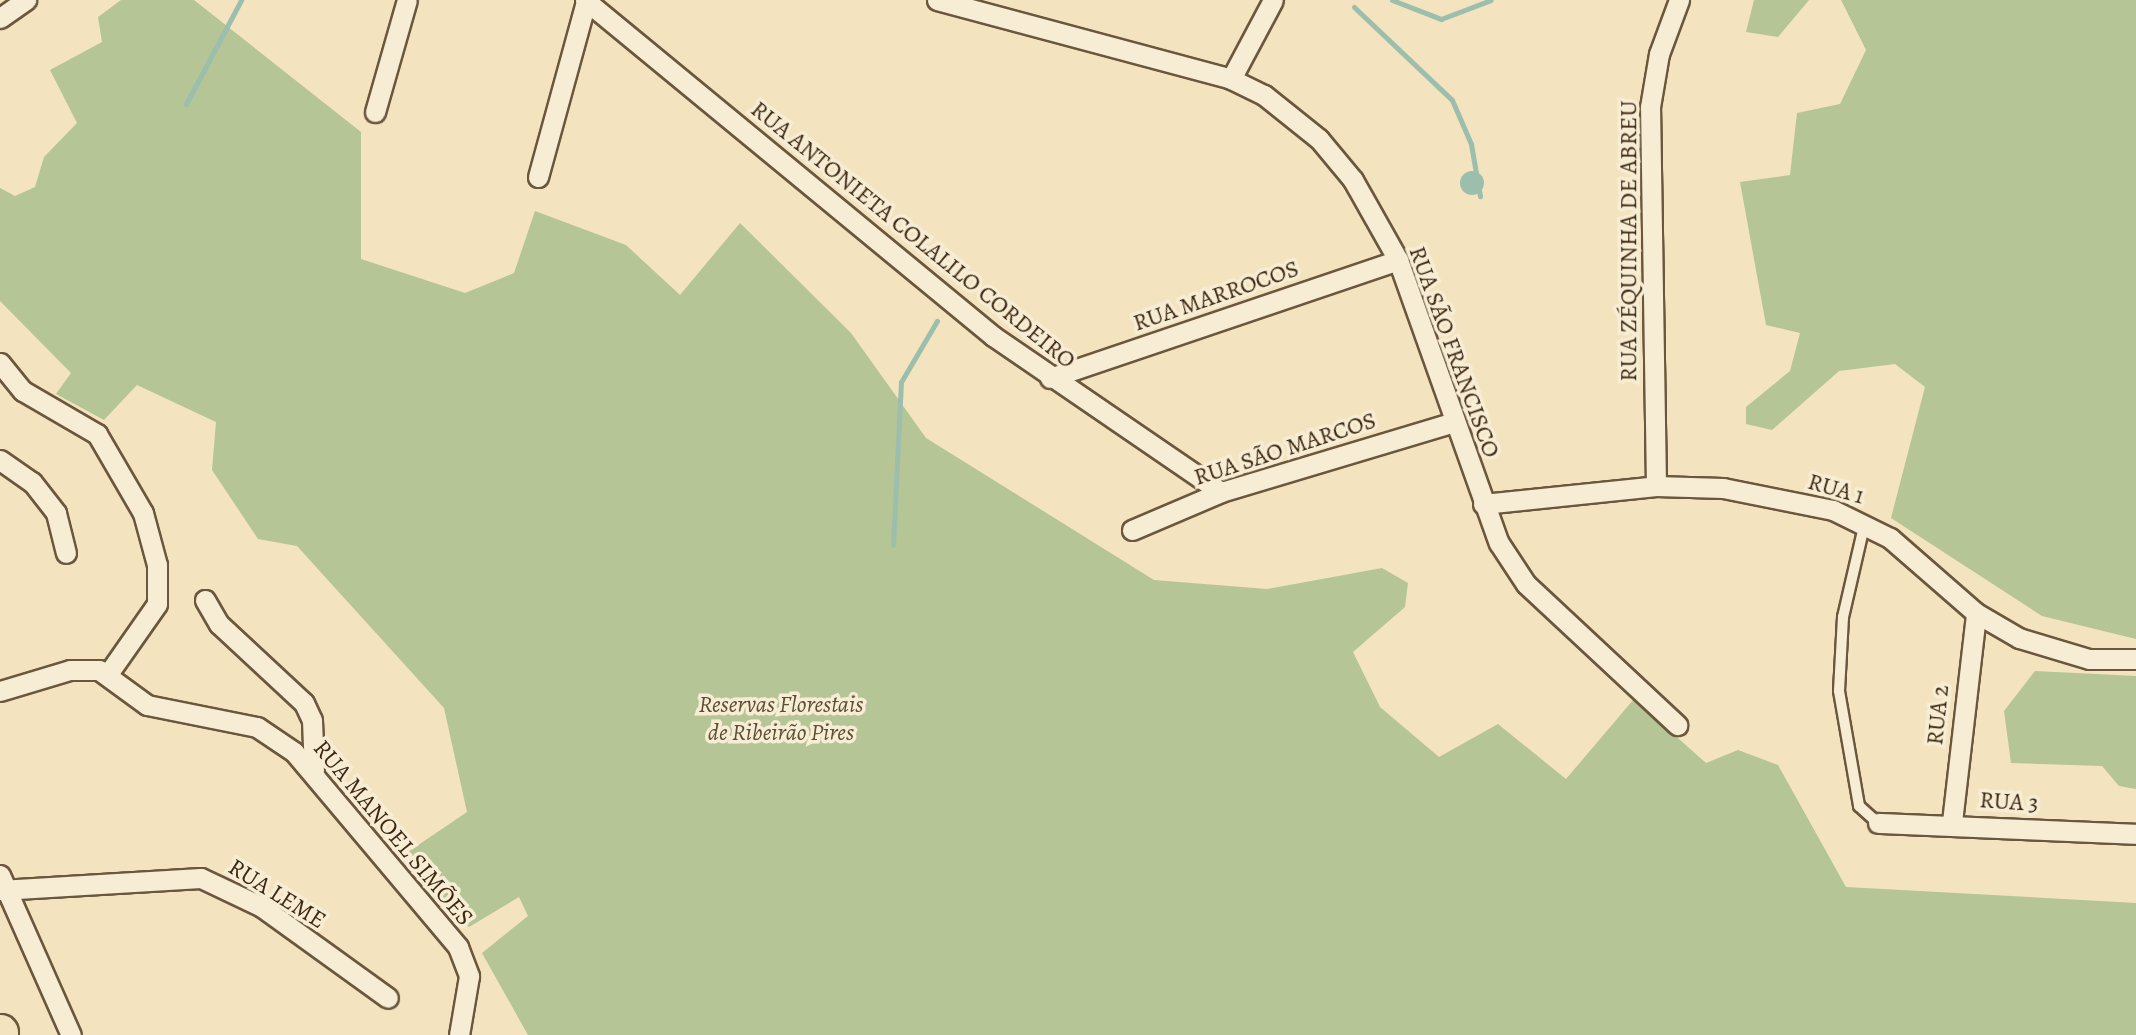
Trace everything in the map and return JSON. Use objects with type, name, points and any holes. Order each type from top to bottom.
[{"type":"street","points":[[0,18],[26,0]]},
{"type":"street","points":[[375,112],[407,0]]},
{"type":"street","name":"RUA SÃO FRANCISCO","points":[[937,0],[1231,79],[1264,95],[1319,138],[1353,180],[1398,260],[1483,504],[1526,584],[1677,726]]},
{"type":"street","points":[[1231,79],[1273,0]]},
{"type":"street","name":"RUA ZÉQUINHA DE ABREU","points":[[1657,486],[1650,107],[1659,54],[1679,0]]},
{"type":"street","points":[[538,177],[586,1]]},
{"type":"street","name":"RUA ANTONIETA COLALILO CORDEIRO","points":[[586,1],[1050,378],[1221,492]]},
{"type":"street","name":"RUA MARROCOS","points":[[1050,378],[1398,260]]},
{"type":"street","points":[[0,363],[23,391],[97,434],[143,513],[157,565],[157,604],[108,674],[70,670],[0,691]]},
{"type":"street","name":"RUA SÃO MARCOS","points":[[1132,530],[1221,492],[1455,422]]},
{"type":"street","points":[[0,460],[32,482],[56,513],[66,553]]},
{"type":"street","name":"RUA 1","points":[[1483,504],[1657,486],[1734,490],[1866,522],[1976,612],[2054,651],[2136,659]]},
{"type":"street","points":[[205,600],[227,632],[304,703],[312,720],[314,771]]},
{"type":"street","name":"RUA 2","points":[[1952,822],[1976,612]]},
{"type":"street","name":"RUA MANOEL SIMÕES","points":[[108,674],[148,705],[257,727],[314,771],[466,961],[469,976],[459,1035]]},
{"type":"street","name":"RUA 3","points":[[1878,823],[1952,822],[2136,834]]},
{"type":"street","name":"RUA LEME","points":[[3,885],[201,878],[262,907],[388,998]]},
{"type":"street","points":[[3,885],[71,1035]]},
{"type":"lane","points":[[1866,522],[1843,617],[1839,691],[1859,806],[1878,823]]},
{"type":"green space","name":"Reservas Florestais de Ribeirão Pires","points":[[121,0],[194,0],[361,132],[361,259],[465,293],[514,273],[535,211],[626,245],[680,295],[740,223],[851,333],[926,438],[1154,580],[1267,589],[1382,568],[1408,583],[1405,607],[1353,652],[1380,707],[1439,757],[1498,724],[1566,779],[1634,699],[1706,763],[1738,750],[1778,765],[1846,887],[2136,903],[2136,1035],[528,1035],[482,953],[528,916],[519,897],[469,927],[416,882],[405,854],[467,812],[444,708],[297,546],[258,539],[212,470],[216,422],[137,385],[104,420],[56,394],[71,373],[0,301],[0,188],[15,196],[35,187],[44,157],[77,123],[50,70],[102,42],[98,17]]},
{"type":"green space","points":[[1754,0],[1809,0],[1778,37],[1746,32]]},
{"type":"green space","points":[[1841,0],[2136,0],[2136,639],[2042,616],[1891,518],[1925,387],[1895,364],[1839,371],[1772,430],[1746,424],[1746,407],[1790,371],[1800,333],[1766,325],[1740,182],[1790,175],[1797,113],[1840,104],[1866,50]]},
{"type":"green space","points":[[2035,671],[2136,676],[2136,789],[2119,786],[2102,766],[2011,763],[2004,711]]},
{"type":"shaded area","points":[[1472,171],[1480,175],[1484,183],[1480,191],[1472,195],[1464,191],[1460,183],[1464,175]]},
{"type":"waterway","points":[[186,104],[241,0]]},
{"type":"waterway","points":[[1392,0],[1441,19],[1491,0]]},
{"type":"waterway","points":[[1354,7],[1452,100],[1471,144],[1480,196]]},
{"type":"waterway","points":[[893,545],[901,382],[937,321]]}]
